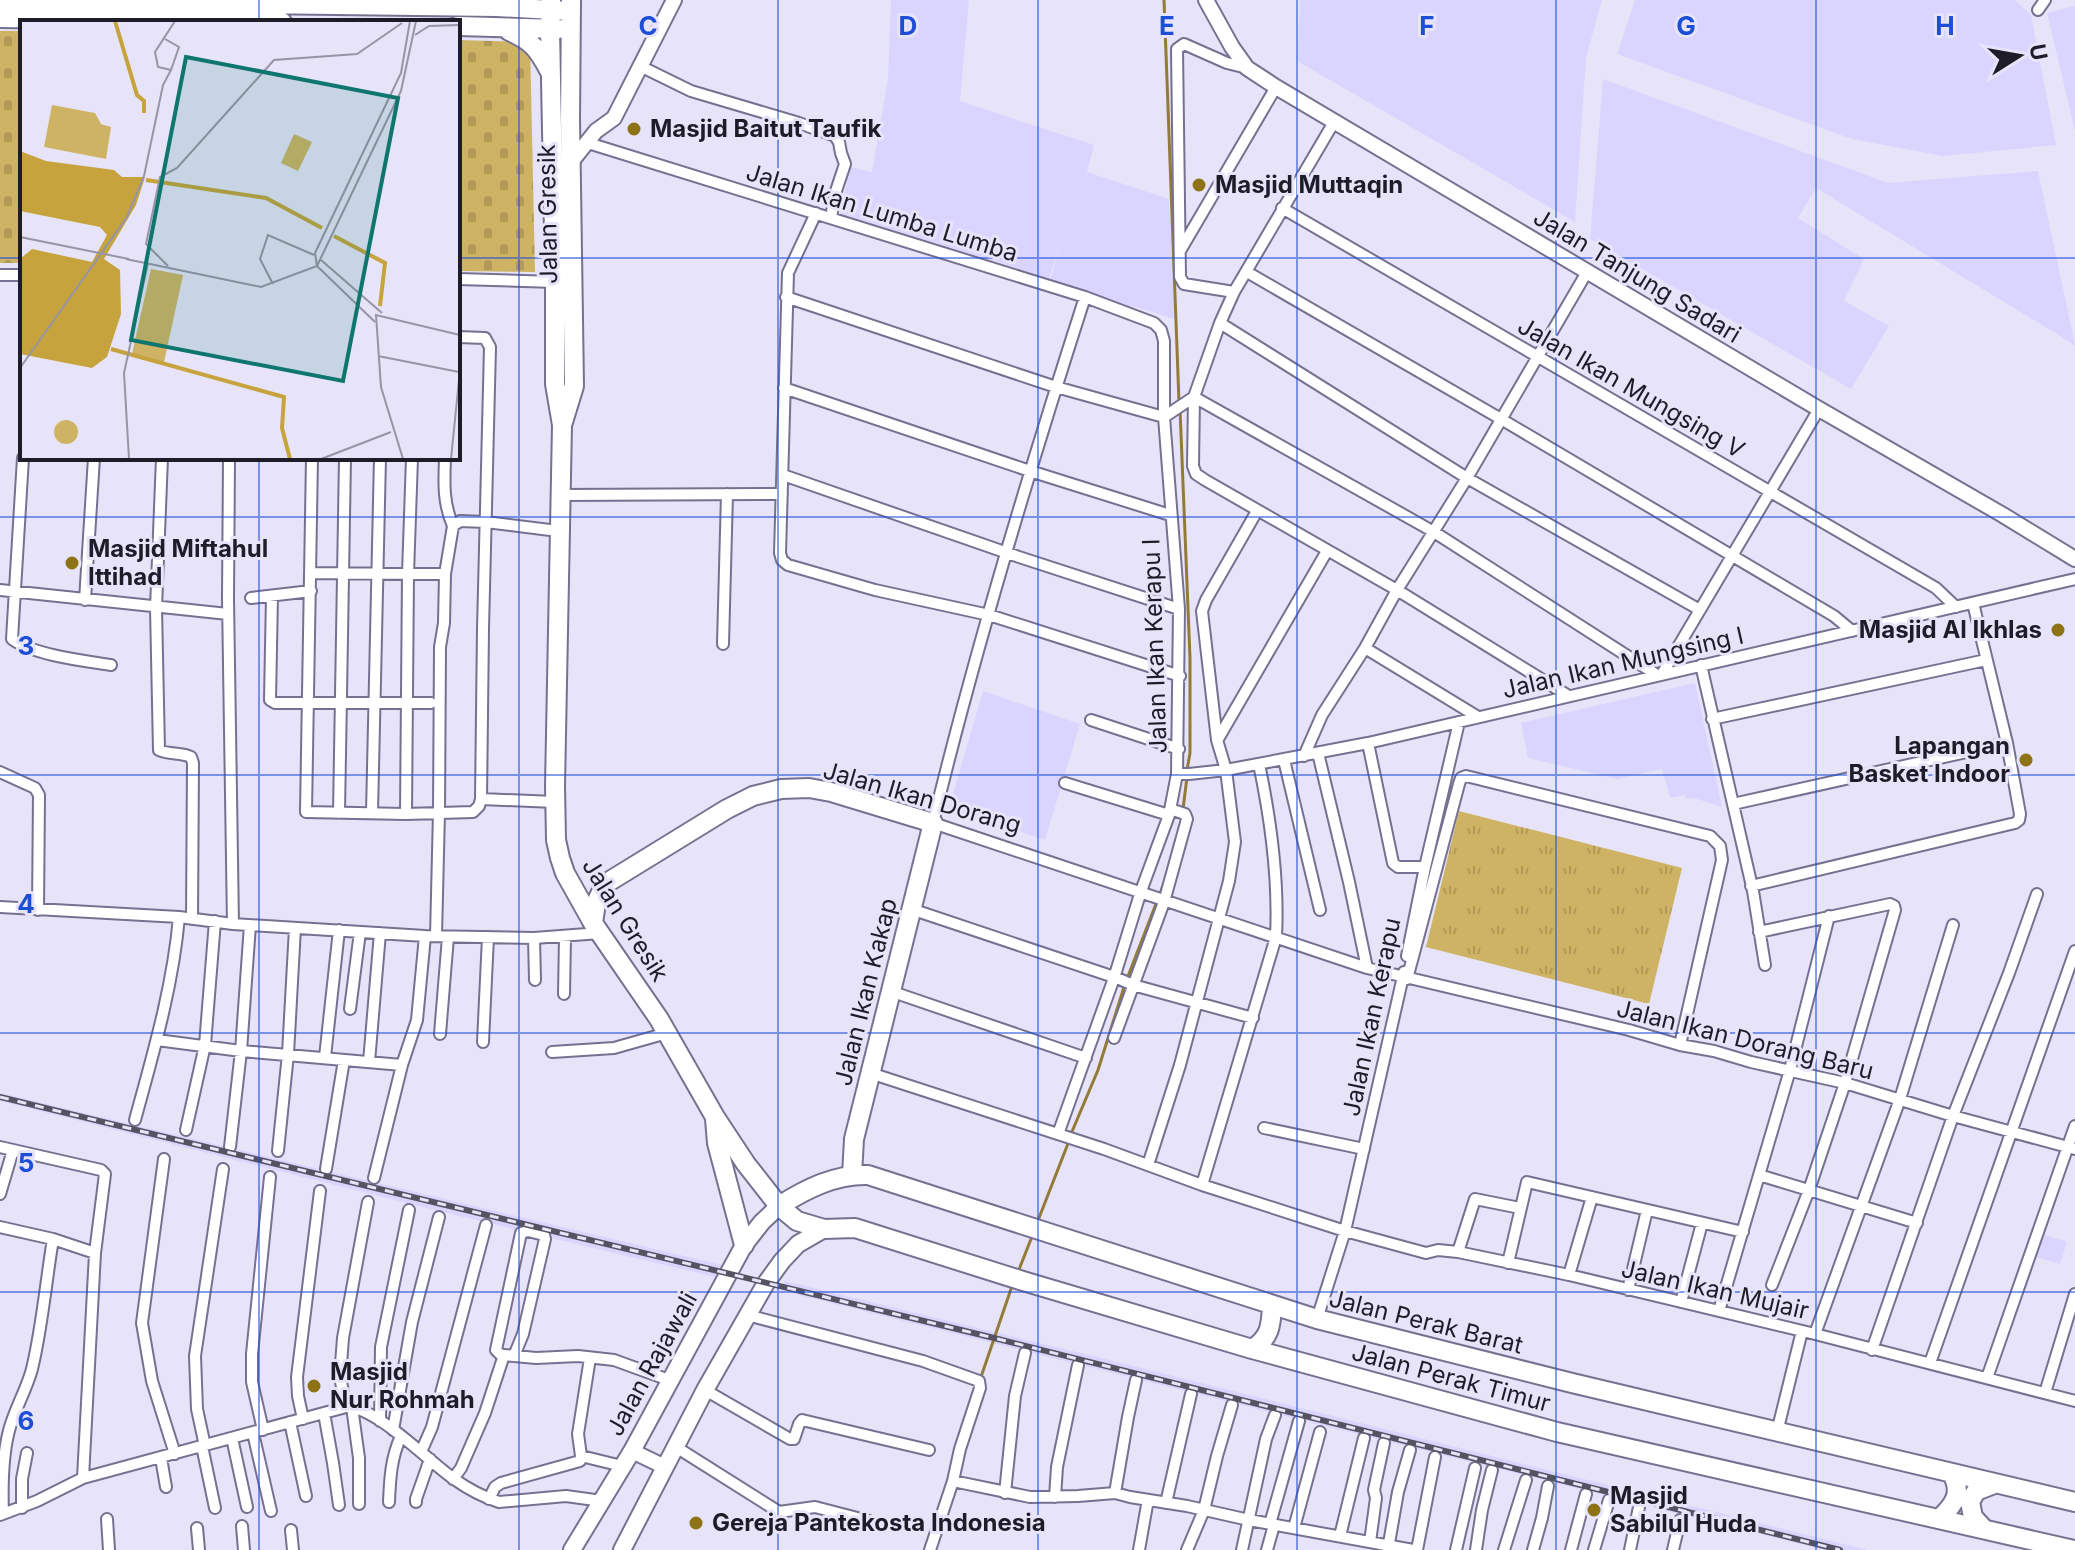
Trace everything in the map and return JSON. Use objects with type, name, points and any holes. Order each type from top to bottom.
[{"type":"highway","points":[[0,1],[506,4],[551,13],[571,13]]},
{"type":"highway","points":[[460,26],[498,27],[551,13]]},
{"type":"highway","name":"Jalan Gresik","points":[[551,13],[555,384],[562,425],[558,531],[556,840],[565,873],[597,928],[667,1033],[746,1164],[779,1206],[797,1221],[824,1229]]},
{"type":"highway","name":"Jalan Gresik","points":[[562,425],[574,386],[571,13]]},
{"type":"highway","points":[[0,18],[141,20]]},
{"type":"highway","points":[[498,27],[531,43],[551,73]]},
{"type":"highway","name":"Jalan Ikan Dorang","points":[[605,884],[727,809],[753,796],[781,789],[809,788],[831,792],[933,823]]},
{"type":"highway","name":"Jalan Ikan Kakap","points":[[852,1175],[854,1139],[933,823]]},
{"type":"highway","points":[[565,873],[585,883],[605,884],[596,903],[597,928]]},
{"type":"highway","points":[[715,1117],[719,1154],[744,1245]]},
{"type":"highway","name":"Jalan Perak Barat","points":[[779,1206],[832,1179],[868,1175],[1317,1319],[2075,1502]]},
{"type":"highway","name":"Jalan Perak Timur","points":[[824,1229],[855,1228],[1252,1349],[1557,1432],[2074,1550]]},
{"type":"highway","points":[[1252,1349],[1263,1342],[1270,1329],[1272,1306]]},
{"type":"highway","points":[[1939,1519],[1955,1501],[1957,1483],[1952,1474]]},
{"type":"highway","points":[[1984,1529],[1973,1517],[1970,1502],[1976,1491],[1994,1484]]},
{"type":"main road","name":"Jalan Rajawali","points":[[572,1550],[632,1451],[744,1245],[779,1206]]},
{"type":"main road","points":[[622,1550],[705,1390],[766,1283],[798,1244],[824,1229]]},
{"type":"street","points":[[572,161],[616,115],[674,0]]},
{"type":"street","name":"Jalan Tanjung Sadari","points":[[1206,0],[1247,68],[1276,87],[2075,559]]},
{"type":"street","points":[[2034,0],[2038,10],[2045,0]]},
{"type":"street","points":[[1234,292],[1184,284],[1180,277],[1177,49],[1184,44],[1227,63],[1247,68]]},
{"type":"street","points":[[640,66],[691,91],[835,136],[845,164],[831,218]]},
{"type":"street","points":[[1179,252],[1276,87]]},
{"type":"street","points":[[570,119],[592,137]]},
{"type":"street","points":[[1334,122],[1234,292],[1220,323],[1193,397],[1193,466],[1196,474],[1397,590],[1567,695]]},
{"type":"street","name":"Jalan Ikan Lumba Lumba","points":[[592,137],[831,218],[1085,297],[1154,323],[1161,330]]},
{"type":"street","name":"Jalan Ikan Mungsing V","points":[[1282,208],[1936,588],[1956,607]]},
{"type":"street","points":[[816,213],[788,273],[782,560],[788,565],[875,590],[989,615],[1180,676]]},
{"type":"street","points":[[1247,272],[1834,616],[1852,631]]},
{"type":"street","points":[[1304,756],[1322,715],[1467,478],[1587,272]]},
{"type":"street","points":[[460,279],[555,282]]},
{"type":"street","points":[[786,297],[1056,387],[1165,416],[1193,397]]},
{"type":"street","points":[[933,823],[1006,552],[1085,297]]},
{"type":"street","points":[[1220,323],[1467,478],[1700,610]]},
{"type":"street","name":"Jalan Ikan Kerapu I","points":[[1059,1135],[1086,1058],[1123,981],[1144,893],[1182,774],[1179,749],[1179,609],[1170,515],[1164,341],[1161,330]]},
{"type":"street","points":[[312,460],[306,812],[473,812],[481,799],[490,347],[485,338],[460,337]]},
{"type":"street","points":[[784,388],[1170,515]]},
{"type":"street","points":[[1193,397],[1434,532],[1660,674],[1819,409]]},
{"type":"street","points":[[23,460],[13,641],[64,657],[111,665]]},
{"type":"street","points":[[85,600],[94,460]]},
{"type":"street","points":[[162,460],[156,608],[159,750],[187,755],[193,763],[192,919]]},
{"type":"street","points":[[229,460],[233,922]]},
{"type":"street","points":[[339,813],[345,460]]},
{"type":"street","points":[[372,813],[380,460]]},
{"type":"street","points":[[406,814],[412,460]]},
{"type":"street","points":[[374,1178],[402,1065],[417,1020],[430,936],[439,812],[440,647],[445,574],[453,526],[446,510],[445,460]]},
{"type":"street","points":[[783,475],[1179,609]]},
{"type":"street","points":[[723,644],[727,494]]},
{"type":"street","points":[[560,495],[782,494]]},
{"type":"street","points":[[1148,1165],[1180,1065],[1229,881],[1235,842],[1226,770],[1217,740],[1202,611],[1257,511]]},
{"type":"street","points":[[453,526],[460,521],[486,522],[558,531]]},
{"type":"street","points":[[1217,740],[1327,551]]},
{"type":"street","points":[[311,573],[445,574]]},
{"type":"street","name":"Jalan Ikan Mungsing I","points":[[1182,774],[1226,770],[1368,743],[2075,579]]},
{"type":"street","points":[[0,590],[228,614]]},
{"type":"street","points":[[251,598],[311,591]]},
{"type":"street","points":[[272,596],[270,700],[275,703],[431,703]]},
{"type":"street","points":[[1751,886],[2019,820],[2007,743],[1973,603]]},
{"type":"street","points":[[1365,648],[1478,717]]},
{"type":"street","points":[[1712,719],[1986,660]]},
{"type":"street","points":[[1701,665],[1751,886],[1765,965]]},
{"type":"street","points":[[1091,720],[1179,749]]},
{"type":"street","name":"Jalan Ikan Kerapu","points":[[1317,1319],[1345,1231],[1405,979],[1425,867],[1459,722]]},
{"type":"street","points":[[1368,743],[1393,863],[1398,867],[1425,867]]},
{"type":"street","points":[[1733,804],[2007,743]]},
{"type":"street","points":[[1318,753],[1367,968]]},
{"type":"street","points":[[1284,760],[1320,910]]},
{"type":"street","points":[[1202,1185],[1276,937],[1275,862],[1259,764]]},
{"type":"street","points":[[0,772],[35,788],[39,795],[38,910]]},
{"type":"street","points":[[1162,901],[1405,979],[1461,778],[1466,776],[1710,836],[1720,846],[1722,860],[1680,1045]]},
{"type":"street","points":[[1065,783],[1185,814],[1187,819],[1162,901],[1123,981],[1114,1038]]},
{"type":"street","points":[[481,799],[555,802]]},
{"type":"street","name":"Jalan Ikan Dorang","points":[[933,823],[1162,901]]},
{"type":"street","points":[[1872,1350],[1953,1116],[2037,894]]},
{"type":"street","points":[[1759,932],[1890,904],[1895,910],[1845,1083],[1809,1190],[1772,1285]]},
{"type":"street","points":[[0,907],[448,937],[565,937],[597,928]]},
{"type":"street","points":[[911,909],[1123,981],[1253,1018]]},
{"type":"street","points":[[1719,1311],[1790,1070],[1829,916]]},
{"type":"street","points":[[135,1120],[176,955],[179,917]]},
{"type":"street","points":[[186,1130],[205,1045],[215,921]]},
{"type":"street","points":[[230,1147],[250,925]]},
{"type":"street","points":[[1815,1334],[1900,1099],[1953,925]]},
{"type":"street","points":[[278,1151],[288,1054],[295,928]]},
{"type":"street","points":[[325,1057],[339,930]]},
{"type":"street","points":[[350,1009],[360,932]]},
{"type":"street","points":[[369,1062],[380,933]]},
{"type":"street","points":[[440,1034],[448,937]]},
{"type":"street","points":[[483,1042],[488,937]]},
{"type":"street","points":[[564,994],[565,937]]},
{"type":"street","points":[[534,938],[535,980]]},
{"type":"street","points":[[1930,1363],[2075,951]]},
{"type":"street","name":"Jalan Ikan Dorang Baru","points":[[1405,979],[1845,1083],[2072,1148]]},
{"type":"street","points":[[890,991],[1086,1058]]},
{"type":"street","points":[[552,1052],[614,1048],[667,1033]]},
{"type":"street","points":[[157,1040],[241,1051],[402,1065]]},
{"type":"street","points":[[326,1169],[344,1060]]},
{"type":"street","points":[[870,1073],[1345,1231]]},
{"type":"street","points":[[1987,1378],[2072,1148],[2075,1126]]},
{"type":"street","points":[[1264,1128],[1364,1149]]},
{"type":"street","points":[[0,1147],[101,1170],[105,1174],[95,1253],[83,1478]]},
{"type":"street","points":[[0,1194],[13,1150]]},
{"type":"street","points":[[164,1159],[142,1323],[152,1381],[175,1454]]},
{"type":"street","points":[[215,1508],[197,1409],[195,1356],[223,1169]]},
{"type":"street","points":[[1759,1175],[1917,1223]]},
{"type":"street","points":[[270,1177],[252,1354],[252,1382],[271,1511]]},
{"type":"street","points":[[1508,1263],[1527,1182],[1743,1232]]},
{"type":"street","points":[[303,1419],[297,1377],[320,1191]]},
{"type":"street","points":[[1569,1275],[1592,1197]]},
{"type":"street","points":[[1458,1252],[1475,1199],[1520,1208]]},
{"type":"street","points":[[359,1504],[359,1458],[340,1377],[343,1338],[368,1202]]},
{"type":"street","points":[[380,1421],[381,1347],[409,1210]]},
{"type":"street","points":[[1628,1290],[1647,1210]]},
{"type":"street","points":[[389,1502],[412,1322],[439,1217]]},
{"type":"street","points":[[1681,1302],[1702,1223]]},
{"type":"street","points":[[416,1502],[432,1427],[486,1225]]},
{"type":"street","points":[[0,1227],[53,1239],[95,1253]]},
{"type":"street","points":[[453,1479],[485,1413],[507,1355],[523,1334],[545,1239],[544,1235],[526,1230],[521,1233],[496,1350],[507,1355],[614,1360],[669,1380]]},
{"type":"street","name":"Jalan Ikan Mujair","points":[[1345,1231],[1426,1253],[1438,1250],[1458,1252],[1569,1275],[2075,1401]]},
{"type":"street","points":[[53,1239],[31,1373],[9,1432],[2,1477],[2,1514],[22,1508],[83,1478],[349,1407],[380,1421],[453,1479],[489,1499],[499,1502],[566,1496],[602,1501]]},
{"type":"street","points":[[2045,1393],[2075,1294]]},
{"type":"street","points":[[747,1315],[923,1361],[980,1383],[930,1550]]},
{"type":"street","points":[[1777,1432],[1802,1331]]},
{"type":"street","points":[[1005,1493],[1015,1396],[1025,1353]]},
{"type":"street","points":[[489,1499],[501,1483],[580,1461],[578,1434],[590,1358]]},
{"type":"street","points":[[1055,1497],[1057,1467],[1078,1365]]},
{"type":"street","points":[[1115,1493],[1136,1380]]},
{"type":"street","points":[[705,1390],[790,1439],[794,1439],[802,1420],[929,1450]]},
{"type":"street","points":[[1166,1503],[1191,1394]]},
{"type":"street","points":[[1187,1550],[1204,1510],[1232,1405]]},
{"type":"street","points":[[324,1413],[339,1505]]},
{"type":"street","points":[[1242,1550],[1266,1439],[1275,1415]]},
{"type":"street","points":[[1267,1550],[1299,1421]]},
{"type":"street","points":[[290,1422],[306,1496]]},
{"type":"street","points":[[1294,1528],[1320,1432]]},
{"type":"street","points":[[232,1438],[247,1507]]},
{"type":"street","points":[[1340,1536],[1364,1438]]},
{"type":"street","points":[[1370,1542],[1376,1498],[1374,1490],[1384,1443]]},
{"type":"street","points":[[676,1447],[779,1512],[815,1507],[869,1521]]},
{"type":"street","points":[[1388,1548],[1398,1492],[1410,1450]]},
{"type":"street","points":[[632,1451],[665,1467]]},
{"type":"street","points":[[22,1508],[22,1479],[27,1453]]},
{"type":"street","points":[[581,1456],[622,1466]]},
{"type":"street","points":[[953,1481],[1030,1497],[1115,1493],[1340,1536],[1351,1544],[1370,1542],[1388,1548],[1415,1550],[1435,1457]]},
{"type":"street","points":[[161,1458],[166,1487]]},
{"type":"street","points":[[1456,1550],[1475,1468]]},
{"type":"street","points":[[1476,1550],[1492,1470]]},
{"type":"street","points":[[1504,1550],[1526,1480]]},
{"type":"street","points":[[1533,1550],[1548,1486]]},
{"type":"street","points":[[1571,1550],[1586,1494]]},
{"type":"street","points":[[1594,1550],[1609,1500]]},
{"type":"street","points":[[1139,1550],[1150,1501]]},
{"type":"street","points":[[1630,1550],[1639,1507]]},
{"type":"street","points":[[107,1519],[109,1550]]},
{"type":"street","points":[[1673,1550],[1680,1520]]},
{"type":"street","points":[[242,1526],[244,1550]]},
{"type":"street","points":[[197,1528],[199,1550]]},
{"type":"street","points":[[291,1530],[293,1550]]},
{"type":"shaded area","points":[[891,0],[969,0],[960,101],[1094,145],[1087,172],[1169,199],[1175,319],[1133,306],[1132,310],[1050,281],[1059,248],[1049,278],[840,213],[851,167],[872,172],[888,78]]},
{"type":"shaded area","points":[[1300,0],[1602,0],[1586,58],[1575,222],[1297,61]]},
{"type":"shaded area","points":[[1635,0],[2015,0],[2031,15],[2056,145],[1943,156],[1852,139],[1617,54]]},
{"type":"shaded area","points":[[2075,6],[2075,131],[2047,13]]},
{"type":"shaded area","points":[[1603,79],[1888,183],[2038,171],[2075,345],[1816,188],[1798,218],[1864,259],[1844,301],[1889,326],[1851,389],[1590,239]]},
{"type":"shaded area","points":[[1695,683],[1722,807],[1694,798],[1686,799],[1685,795],[1670,798],[1662,769],[1617,779],[1528,758],[1521,723]]},
{"type":"shaded area","points":[[983,691],[1080,724],[1045,840],[949,808]]},
{"type":"shaded area","points":[[0,1093],[722,1265],[715,1277],[0,1101]]},
{"type":"shaded area","points":[[2043,1234],[2067,1242],[2060,1264],[2036,1257]]},
{"type":"shaded area","points":[[785,1281],[1868,1550],[1824,1550],[779,1290]]},
{"type":"green space","points":[[0,31],[20,31],[20,263],[0,263]]},
{"type":"green space","points":[[460,40],[530,42],[535,272],[460,271]]},
{"type":"green space","points":[[1459,811],[1682,868],[1649,1004],[1426,947]]},
{"type":"waterway","points":[[1164,0],[1179,402]]},
{"type":"waterway","points":[[1180,409],[1190,658],[1190,753],[1187,770]]},
{"type":"waterway","points":[[1183,809],[1187,777]]},
{"type":"waterway","points":[[1071,1134],[1098,1070],[1125,984],[1166,878]]},
{"type":"waterway","points":[[1037,1223],[1069,1141]]},
{"type":"waterway","points":[[1018,1272],[1033,1234]]},
{"type":"waterway","points":[[981,1377],[1012,1286]]},
{"type":"railway","points":[[0,1097],[990,1337],[1840,1550]]},
{"type":"place","name":"Masjid Baitut Taufik","points":[[634,129]]},
{"type":"place","name":"Masjid Muttaqin","points":[[1199,185]]},
{"type":"place","name":"Masjid Miftahul Ittihad","points":[[72,563]]},
{"type":"place","name":"Masjid Al Ikhlas","points":[[2058,630]]},
{"type":"place","name":"Lapangan Basket Indoor","points":[[2026,760]]},
{"type":"place","name":"Masjid Nur Rohmah","points":[[314,1386]]},
{"type":"place","name":"Masjid Sabilul Huda","points":[[1594,1510]]},
{"type":"place","name":"Gereja Pantekosta Indonesia","points":[[696,1523]]}]
